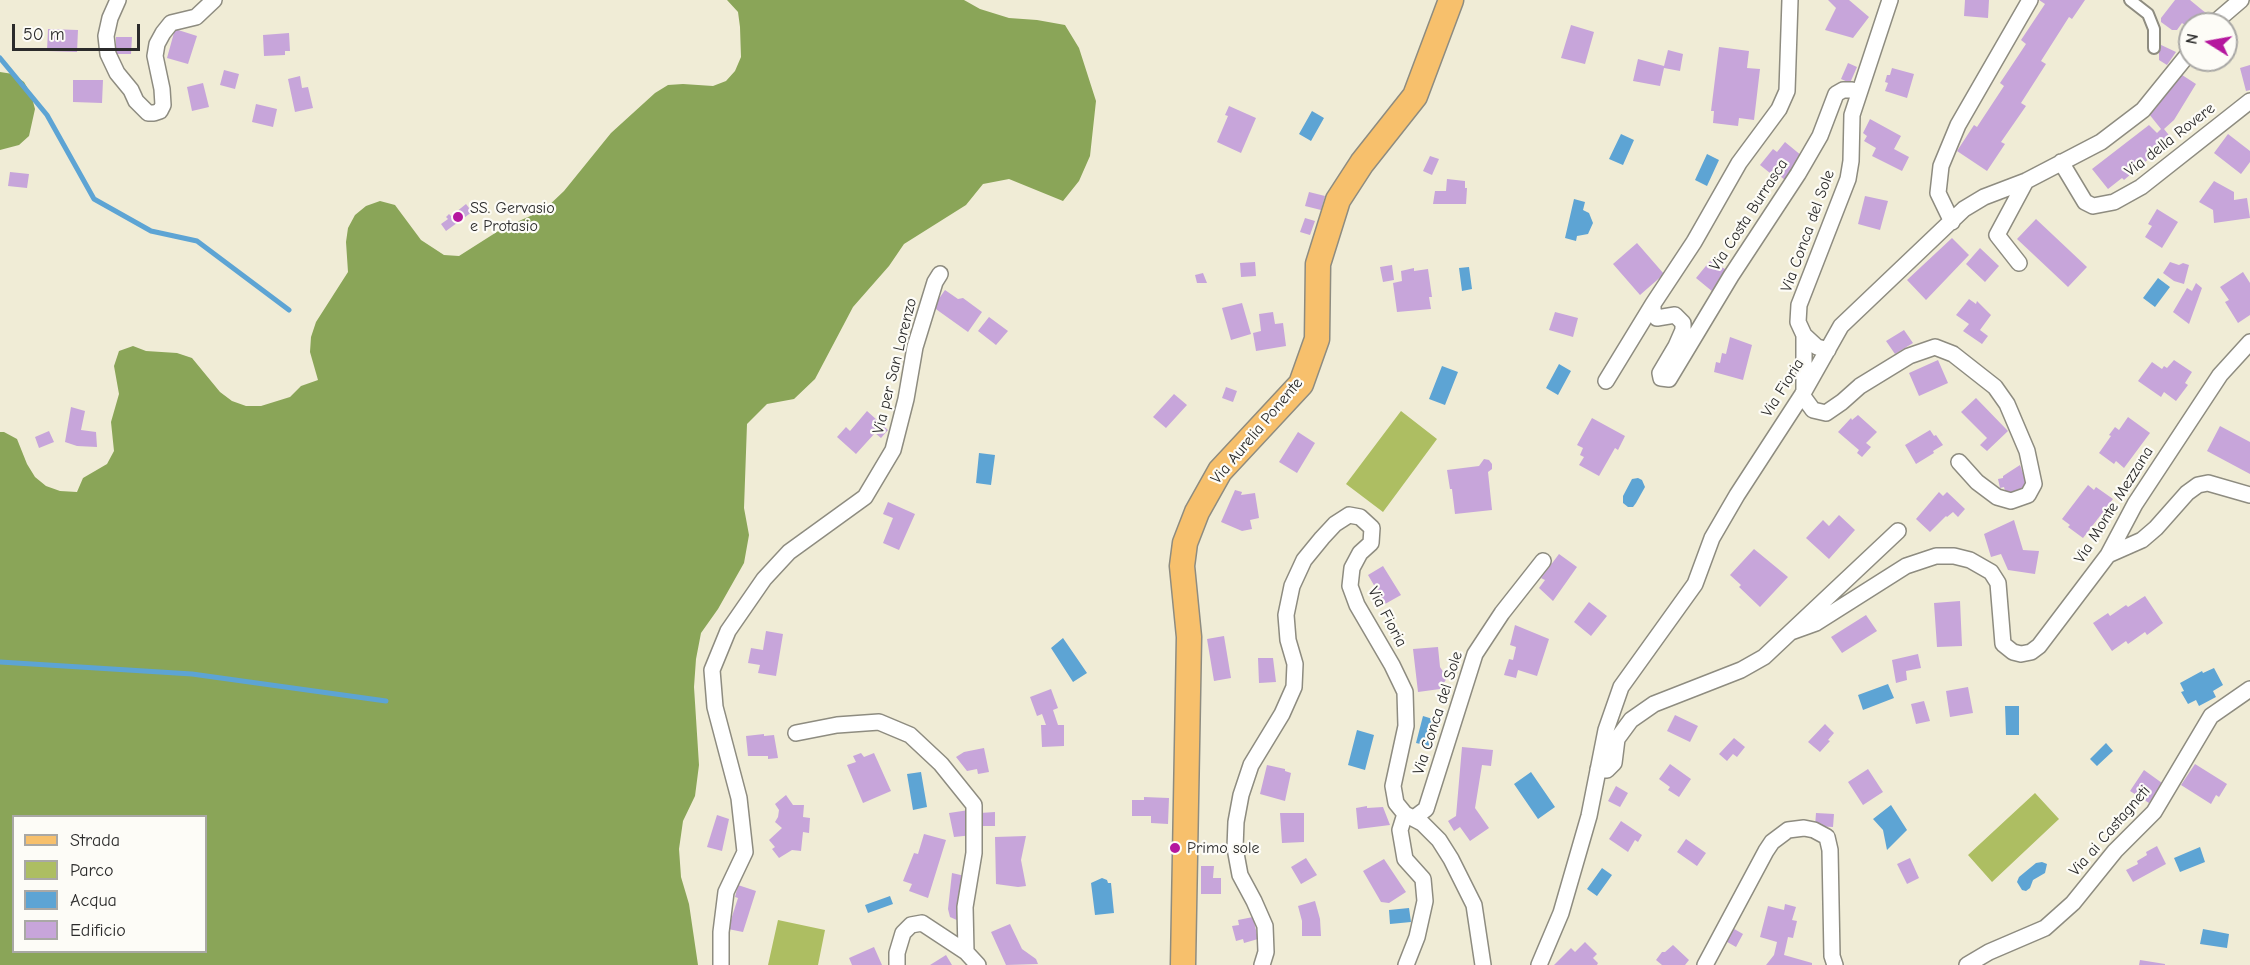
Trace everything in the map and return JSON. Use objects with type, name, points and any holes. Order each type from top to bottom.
[{"type":"main road","name":"Via Aurelia Ponente","points":[[1183,965],[1189,637],[1182,566],[1185,543],[1197,512],[1220,471],[1301,384],[1317,339],[1318,264],[1338,200],[1362,163],[1415,96],[1451,0]]},
{"type":"street","points":[[118,0],[110,18],[106,36],[108,54],[117,73],[131,90],[136,101],[148,113],[160,111],[163,105],[155,56],[157,44],[163,33],[171,23],[196,17],[214,0]]},
{"type":"street","points":[[1606,381],[1694,242],[1739,163],[1779,109],[1787,91],[1790,0]]},
{"type":"street","name":"Via Conca del Sole","points":[[1803,393],[1804,335],[1798,322],[1799,305],[1848,179],[1851,161],[1852,115],[1890,0]]},
{"type":"street","points":[[1952,222],[1938,193],[1941,166],[1958,125],[2030,0]]},
{"type":"street","points":[[2130,0],[2148,14],[2154,29],[2154,48]]},
{"type":"street","points":[[2227,12],[2241,0]]},
{"type":"street","name":"Via Fioria","points":[[1539,965],[1561,913],[1589,816],[1606,730],[1621,687],[1695,584],[1712,538],[1803,393],[1841,326],[1964,208],[1984,197],[2026,181],[2101,142],[2143,110],[2178,67]]},
{"type":"street","name":"Via Costa Burrasca","points":[[1653,304],[1657,318],[1675,315],[1683,323],[1683,330],[1676,346],[1662,368],[1660,378],[1669,379],[1731,276],[1804,164],[1820,136],[1836,94],[1843,90],[1859,93]]},
{"type":"street","name":"Via della Rovere","points":[[2061,162],[2085,202],[2093,206],[2114,202],[2142,187],[2250,100]]},
{"type":"street","points":[[2019,263],[1997,235],[2026,181]]},
{"type":"street","name":"Via per San Lorenzo","points":[[721,965],[721,932],[726,892],[745,852],[739,798],[715,707],[712,670],[728,631],[764,579],[789,552],[865,497],[893,450],[906,399],[915,346],[935,282],[940,274]]},
{"type":"street","points":[[1804,335],[1817,347],[1828,350]]},
{"type":"street","name":"Via Monte Mezzana","points":[[1791,632],[1816,623],[1906,566],[1936,556],[1954,556],[1970,560],[1991,572],[1998,583],[2003,644],[2013,652],[2021,654],[2031,652],[2039,646],[2108,555],[2135,504],[2207,395],[2229,363],[2250,342]]},
{"type":"street","points":[[1803,393],[1813,410],[1826,413],[1860,386],[1909,356],[1935,347],[1953,354],[1995,387],[2007,404],[2027,451],[2034,484],[2028,495],[2012,501],[1997,497],[1977,482],[1959,462]]},
{"type":"street","points":[[2108,555],[2142,540],[2156,528],[2187,493],[2198,485],[2208,483],[2250,495]]},
{"type":"street","name":"Via Fioria","points":[[1263,965],[1266,952],[1264,926],[1240,875],[1235,848],[1236,822],[1241,795],[1251,765],[1282,714],[1294,687],[1295,664],[1288,640],[1286,615],[1292,586],[1304,560],[1335,524],[1349,515],[1360,516],[1372,528],[1371,543],[1360,553],[1352,568],[1350,586],[1357,605],[1405,692],[1406,726],[1393,786],[1396,803],[1409,816],[1422,822],[1439,840],[1451,859],[1474,905],[1483,965]]},
{"type":"street","name":"Via Monte Mezzana","points":[[1598,769],[1607,770],[1614,763],[1617,739],[1631,720],[1654,704],[1742,670],[1764,657],[1898,531]]},
{"type":"street","name":"Via Conca del Sole","points":[[1409,816],[1426,809],[1475,654],[1502,613],[1542,561]]},
{"type":"street","name":"Via ai Castagneti","points":[[1967,965],[1989,952],[2045,928],[2073,903],[2115,851],[2154,812],[2211,716],[2250,689]]},
{"type":"street","points":[[796,733],[837,725],[879,722],[910,735],[941,764],[974,805],[974,853],[965,907],[966,952]]},
{"type":"street","points":[[1406,965],[1417,937],[1425,901],[1423,879],[1405,859],[1400,830],[1409,816]]},
{"type":"street","points":[[1705,965],[1772,842],[1788,830],[1804,828],[1815,830],[1827,837],[1830,850],[1834,965]]},
{"type":"street","points":[[897,965],[897,953],[903,933],[911,925],[922,923],[966,952],[978,965]]},
{"type":"green space","points":[[727,0],[964,0],[980,9],[1009,18],[1065,25],[1079,48],[1096,101],[1090,156],[1079,181],[1063,201],[1009,179],[983,184],[966,205],[904,244],[889,266],[853,307],[815,379],[794,399],[767,404],[747,424],[744,508],[749,535],[744,563],[718,609],[701,633],[696,659],[694,687],[699,765],[695,796],[683,821],[679,849],[681,877],[689,904],[698,965],[0,965],[0,432],[17,439],[35,477],[46,486],[60,491],[77,492],[83,478],[107,464],[114,451],[111,422],[119,394],[114,366],[119,351],[133,346],[146,351],[177,353],[192,358],[220,392],[232,401],[246,406],[261,406],[290,397],[301,386],[318,380],[310,352],[311,337],[316,322],[348,272],[346,242],[348,228],[355,215],[366,206],[380,201],[395,205],[421,240],[444,255],[459,256],[503,228],[544,210],[564,191],[611,133],[655,93],[668,85],[713,86],[726,81],[735,71],[741,57],[738,12]]},
{"type":"green space","points":[[0,72],[13,74],[24,82],[31,94],[35,109],[29,136],[19,145],[0,150]]},
{"type":"green space","points":[[1401,411],[1437,439],[1383,512],[1346,484]]},
{"type":"green space","points":[[2035,793],[2059,819],[1992,882],[1968,855]]},
{"type":"green space","points":[[778,920],[825,930],[818,965],[768,965]]},
{"type":"water","points":[[1312,111],[1324,118],[1311,141],[1299,134]]},
{"type":"water","points":[[1621,134],[1634,140],[1623,165],[1609,159]]},
{"type":"water","points":[[1707,154],[1719,160],[1707,186],[1695,180]]},
{"type":"water","points":[[1574,199],[1585,202],[1583,210],[1589,213],[1593,223],[1588,234],[1577,236],[1576,241],[1565,238]]},
{"type":"water","points":[[1469,267],[1472,289],[1462,291],[1459,268]]},
{"type":"water","points":[[2158,278],[2170,287],[2155,307],[2143,298]]},
{"type":"water","points":[[1559,364],[1571,371],[1558,395],[1546,388]]},
{"type":"water","points":[[1442,366],[1458,372],[1445,405],[1429,399]]},
{"type":"water","points":[[979,453],[995,455],[991,485],[976,483]]},
{"type":"water","points":[[1632,479],[1642,480],[1645,487],[1633,507],[1628,507],[1623,503],[1623,496]]},
{"type":"water","points":[[1063,638],[1087,673],[1073,682],[1051,648]]},
{"type":"water","points":[[2214,668],[2223,685],[2213,691],[2216,697],[2199,706],[2196,700],[2188,704],[2181,692],[2184,691],[2180,683],[2202,671],[2203,673]]},
{"type":"water","points":[[1888,684],[1894,698],[1863,710],[1858,695]]},
{"type":"water","points":[[2005,706],[2019,706],[2019,735],[2006,735]]},
{"type":"water","points":[[1423,716],[1436,720],[1429,746],[1416,743]]},
{"type":"water","points":[[1357,730],[1374,735],[1365,770],[1348,765]]},
{"type":"water","points":[[2106,743],[2113,751],[2097,766],[2090,759]]},
{"type":"water","points":[[921,772],[927,807],[913,810],[907,774]]},
{"type":"water","points":[[1531,772],[1555,807],[1538,819],[1514,784]]},
{"type":"water","points":[[1891,805],[1907,830],[1887,850],[1883,830],[1873,819]]},
{"type":"water","points":[[2200,847],[2205,862],[2180,872],[2174,858]]},
{"type":"water","points":[[2036,863],[2047,864],[2045,873],[2033,880],[2026,891],[2022,890],[2017,882],[2019,877]]},
{"type":"water","points":[[1602,868],[1612,875],[1597,896],[1587,889]]},
{"type":"water","points":[[1102,878],[1111,883],[1114,913],[1095,915],[1091,883]]},
{"type":"water","points":[[890,896],[893,904],[868,913],[865,905]]},
{"type":"water","points":[[1409,908],[1411,922],[1390,924],[1389,910]]},
{"type":"water","points":[[2203,929],[2229,934],[2227,948],[2200,944]]},
{"type":"building","points":[[1828,0],[1849,0],[1869,17],[1853,38],[1825,30],[1836,8]]},
{"type":"building","points":[[1965,0],[1989,0],[1988,18],[1964,16]]},
{"type":"building","points":[[2039,0],[2085,0],[2072,19],[2069,17],[2041,61],[2046,64],[2021,103],[2026,106],[2001,142],[2005,144],[1987,171],[1957,151],[1974,125],[1977,127],[2004,86],[2000,83],[2026,44],[2021,40],[2045,4]]},
{"type":"building","points":[[2175,0],[2190,0],[2205,12],[2178,12],[2177,30],[2172,30],[2161,22],[2161,18]]},
{"type":"building","points":[[1571,25],[1594,32],[1585,64],[1561,58]]},
{"type":"building","points":[[48,29],[78,30],[77,52],[47,51]]},
{"type":"building","points":[[175,29],[197,36],[188,64],[167,58]]},
{"type":"building","points":[[289,33],[290,51],[285,51],[285,55],[264,56],[263,35]]},
{"type":"building","points":[[116,37],[132,37],[131,54],[116,54]]},
{"type":"building","points":[[2159,44],[2176,52],[2167,65],[2159,60]]},
{"type":"building","points":[[1719,47],[1749,51],[1747,68],[1760,69],[1754,120],[1739,118],[1738,126],[1713,123],[1714,111],[1711,111]]},
{"type":"building","points":[[1668,50],[1683,54],[1680,71],[1664,68],[1660,86],[1633,81],[1638,59],[1664,66]]},
{"type":"building","points":[[1848,63],[1857,67],[1850,83],[1841,79]]},
{"type":"building","points":[[2250,65],[2250,90],[2246,91],[2240,68]]},
{"type":"building","points":[[1892,68],[1914,74],[1907,98],[1885,91],[1888,83],[1885,82],[1887,75],[1890,75]]},
{"type":"building","points":[[224,70],[239,74],[235,89],[220,85]]},
{"type":"building","points":[[2179,73],[2196,84],[2174,120],[2164,129],[2172,139],[2124,180],[2122,178],[2108,189],[2092,169],[2149,125],[2157,133],[2161,129],[2149,114],[2156,108]]},
{"type":"building","points":[[300,76],[302,88],[308,87],[313,108],[295,112],[288,79]]},
{"type":"building","points":[[73,80],[103,80],[102,103],[73,102]]},
{"type":"building","points":[[203,83],[209,107],[192,111],[187,87]]},
{"type":"building","points":[[256,104],[277,109],[273,127],[252,122]]},
{"type":"building","points":[[1229,106],[1256,118],[1241,153],[1217,142],[1228,116],[1225,115]]},
{"type":"building","points":[[1870,119],[1901,136],[1894,149],[1909,157],[1902,171],[1872,156],[1876,148],[1864,141],[1867,136],[1863,133]]},
{"type":"building","points":[[2228,134],[2250,151],[2250,162],[2241,174],[2214,153]]},
{"type":"building","points":[[1785,142],[1802,156],[1786,181],[1773,170],[1770,173],[1760,165],[1773,149],[1777,152]]},
{"type":"building","points":[[1430,156],[1439,159],[1432,175],[1423,171]]},
{"type":"building","points":[[10,172],[29,174],[27,188],[8,186]]},
{"type":"building","points":[[1447,179],[1465,181],[1466,204],[1433,204],[1435,191],[1446,191]]},
{"type":"building","points":[[2214,181],[2234,192],[2234,200],[2247,198],[2250,218],[2214,223],[2213,210],[2199,202]]},
{"type":"building","points":[[1309,192],[1325,196],[1321,210],[1305,206]]},
{"type":"building","points":[[1865,196],[1888,201],[1880,230],[1858,224]]},
{"type":"building","name":"SS. Gervasio e Protasio","points":[[466,204],[472,212],[446,231],[441,224],[448,219],[446,217],[449,214],[451,216]]},
{"type":"building","points":[[2157,209],[2178,222],[2162,248],[2145,237],[2152,226],[2148,224]]},
{"type":"building","points":[[1305,218],[1315,221],[1310,235],[1300,232]]},
{"type":"building","points":[[2036,219],[2087,267],[2068,287],[2017,239]]},
{"type":"building","points":[[1952,238],[1969,255],[1926,300],[1907,280]]},
{"type":"building","points":[[1637,243],[1664,274],[1640,295],[1613,264]]},
{"type":"building","points":[[1980,248],[1999,266],[1985,282],[1966,264]]},
{"type":"building","points":[[1710,261],[1727,270],[1713,292],[1696,278]]},
{"type":"building","points":[[1255,262],[1256,276],[1241,277],[1240,263]]},
{"type":"building","points":[[2170,262],[2189,265],[2184,284],[2174,281],[2163,273]]},
{"type":"building","points":[[1392,265],[1394,280],[1383,282],[1380,267]]},
{"type":"building","points":[[1414,268],[1414,271],[1428,269],[1432,297],[1429,297],[1431,309],[1397,312],[1393,283],[1402,281],[1401,271]]},
{"type":"building","points":[[2243,272],[2250,283],[2250,315],[2238,323],[2225,302],[2229,300],[2220,287]]},
{"type":"building","points":[[1203,273],[1207,283],[1197,283],[1195,275]]},
{"type":"building","points":[[2196,283],[2202,288],[2189,324],[2173,312],[2187,288],[2192,291]]},
{"type":"building","points":[[945,290],[958,299],[963,298],[982,312],[968,332],[933,307]]},
{"type":"building","points":[[1969,299],[1976,304],[1977,301],[1991,315],[1980,330],[1988,336],[1982,344],[1963,331],[1969,324],[1956,315]]},
{"type":"building","points":[[1242,303],[1251,334],[1231,340],[1222,308]]},
{"type":"building","points":[[1273,312],[1275,324],[1283,323],[1286,346],[1256,351],[1253,333],[1261,331],[1259,314]]},
{"type":"building","points":[[1555,312],[1578,318],[1573,337],[1549,330]]},
{"type":"building","points":[[989,317],[1008,331],[996,345],[978,331]]},
{"type":"building","points":[[1904,330],[1913,343],[1895,354],[1886,341]]},
{"type":"building","points":[[1730,337],[1752,345],[1743,380],[1714,372],[1716,362],[1720,363],[1722,353],[1726,354]]},
{"type":"building","points":[[1938,360],[1948,383],[1919,396],[1909,373]]},
{"type":"building","points":[[2174,360],[2192,372],[2185,383],[2188,385],[2176,401],[2164,392],[2161,397],[2138,381],[2152,362],[2162,369],[2164,366],[2167,368]]},
{"type":"building","points":[[1226,387],[1237,391],[1233,402],[1222,398]]},
{"type":"building","points":[[1174,394],[1187,405],[1166,428],[1153,417]]},
{"type":"building","points":[[1976,398],[2008,431],[1987,451],[1980,445],[1987,438],[1961,412]]},
{"type":"building","points":[[71,407],[85,411],[81,430],[96,432],[97,447],[77,446],[65,442]]},
{"type":"building","points":[[867,411],[888,430],[881,438],[875,433],[856,454],[837,437],[846,427],[850,431]]},
{"type":"building","points":[[1858,415],[1877,432],[1866,443],[1871,447],[1862,457],[1857,453],[1859,450],[1838,432],[1851,418],[1852,420]]},
{"type":"building","points":[[2128,417],[2150,433],[2124,468],[2116,461],[2114,464],[2099,453],[2115,427],[2119,430]]},
{"type":"building","points":[[1592,418],[1625,436],[1618,450],[1615,448],[1599,476],[1579,465],[1584,457],[1580,455],[1583,448],[1577,445]]},
{"type":"building","points":[[2220,426],[2250,442],[2250,474],[2207,451]]},
{"type":"building","points":[[1930,430],[1943,445],[1916,464],[1905,445]]},
{"type":"building","points":[[49,431],[54,442],[39,448],[35,437]]},
{"type":"building","points":[[1298,432],[1315,443],[1297,473],[1279,462]]},
{"type":"building","points":[[1484,459],[1489,460],[1492,464],[1492,469],[1488,472],[1492,510],[1455,514],[1447,470],[1479,466]]},
{"type":"building","points":[[2020,465],[2028,488],[2006,495],[2004,487],[2000,488],[1998,479],[2003,478]]},
{"type":"building","points":[[2088,485],[2094,490],[2096,487],[2113,499],[2083,538],[2068,527],[2070,525],[2062,519]]},
{"type":"building","points":[[1235,490],[1242,492],[1241,495],[1255,493],[1259,518],[1250,520],[1252,529],[1242,531],[1221,522]]},
{"type":"building","points":[[1939,492],[1943,496],[1947,492],[1965,509],[1958,517],[1953,512],[1946,516],[1930,532],[1916,519]]},
{"type":"building","points":[[888,502],[915,514],[899,550],[883,543],[893,518],[883,514]]},
{"type":"building","points":[[1839,515],[1855,530],[1829,559],[1806,538],[1823,520],[1829,526]]},
{"type":"building","points":[[2014,520],[2023,550],[2039,551],[2035,574],[2008,570],[2001,554],[1991,557],[1984,534]]},
{"type":"building","points":[[1754,549],[1788,577],[1760,607],[1730,575]]},
{"type":"building","points":[[1559,554],[1577,567],[1553,601],[1539,588],[1545,580],[1541,578]]},
{"type":"building","points":[[1383,566],[1401,595],[1385,604],[1368,575]]},
{"type":"building","points":[[2145,596],[2163,623],[2147,635],[2145,632],[2128,644],[2126,641],[2112,651],[2093,623],[2108,613],[2110,616]]},
{"type":"building","points":[[1960,601],[1962,646],[1937,647],[1934,603]]},
{"type":"building","points":[[1589,602],[1607,616],[1591,636],[1574,622]]},
{"type":"building","points":[[1866,615],[1877,631],[1842,653],[1831,637]]},
{"type":"building","points":[[1515,625],[1549,639],[1537,676],[1518,670],[1516,678],[1504,675],[1509,659],[1513,660],[1516,647],[1510,645]]},
{"type":"building","points":[[766,631],[783,634],[776,676],[758,673],[760,665],[748,663],[751,648],[763,650]]},
{"type":"building","points":[[1224,636],[1231,678],[1214,681],[1207,639]]},
{"type":"building","points":[[1438,647],[1440,667],[1447,678],[1440,689],[1418,692],[1413,649]]},
{"type":"building","points":[[1918,654],[1921,668],[1906,671],[1907,680],[1896,683],[1892,660]]},
{"type":"building","points":[[1258,658],[1273,658],[1276,682],[1259,683]]},
{"type":"building","points":[[1968,687],[1973,713],[1950,717],[1946,691]]},
{"type":"building","points":[[1051,689],[1058,708],[1053,710],[1058,725],[1064,725],[1064,746],[1042,747],[1041,725],[1046,725],[1042,714],[1037,716],[1030,697]]},
{"type":"building","points":[[1924,701],[1930,721],[1916,724],[1911,704]]},
{"type":"building","points":[[1675,715],[1698,726],[1690,742],[1667,731]]},
{"type":"building","points":[[1825,724],[1834,733],[1820,752],[1808,742]]},
{"type":"building","points":[[764,734],[764,736],[774,735],[778,758],[748,756],[746,736]]},
{"type":"building","points":[[1734,738],[1745,747],[1737,757],[1733,754],[1727,761],[1719,754]]},
{"type":"building","points":[[1462,747],[1493,750],[1491,766],[1482,765],[1475,808],[1489,828],[1470,841],[1460,827],[1454,831],[1448,821],[1456,816]]},
{"type":"building","points":[[984,748],[989,772],[978,774],[977,769],[967,771],[956,757],[964,752]]},
{"type":"building","points":[[861,753],[864,757],[874,753],[891,791],[863,803],[847,765],[856,762],[853,756]]},
{"type":"building","points":[[1670,764],[1691,779],[1679,797],[1668,790],[1670,787],[1659,779]]},
{"type":"building","points":[[2195,764],[2227,784],[2219,797],[2216,795],[2211,804],[2181,785]]},
{"type":"building","points":[[1267,765],[1285,769],[1291,773],[1285,801],[1260,794]]},
{"type":"building","points":[[1868,769],[1883,792],[1863,805],[1848,782]]},
{"type":"building","points":[[2144,770],[2162,783],[2149,803],[2130,791]]},
{"type":"building","points":[[1616,786],[1628,793],[1620,807],[1608,801]]},
{"type":"building","points":[[786,795],[793,805],[804,805],[803,817],[810,818],[809,833],[803,832],[801,851],[792,850],[779,858],[772,849],[775,847],[769,840],[782,828],[775,822],[779,810],[775,804]]},
{"type":"building","points":[[1144,797],[1169,798],[1168,824],[1151,823],[1151,816],[1132,816],[1132,800],[1144,800]]},
{"type":"building","points":[[1367,806],[1367,808],[1383,807],[1390,825],[1358,829],[1356,808]]},
{"type":"building","points":[[969,810],[973,835],[954,837],[949,813]]},
{"type":"building","points":[[995,812],[995,826],[979,826],[980,813]]},
{"type":"building","points":[[1280,813],[1304,813],[1304,842],[1282,843]]},
{"type":"building","points":[[1816,813],[1834,814],[1833,827],[1815,826]]},
{"type":"building","points":[[717,815],[729,819],[722,851],[707,847]]},
{"type":"building","points":[[1621,821],[1642,835],[1638,842],[1635,840],[1628,852],[1609,839]]},
{"type":"building","points":[[924,834],[946,840],[928,898],[909,891],[912,884],[903,881],[914,853],[918,854]]},
{"type":"building","points":[[1026,836],[1021,860],[1026,886],[996,884],[995,837]]},
{"type":"building","points":[[1686,839],[1706,853],[1697,866],[1677,852]]},
{"type":"building","points":[[2157,846],[2166,864],[2133,882],[2126,870],[2138,864],[2137,861],[2147,855],[2146,852]]},
{"type":"building","points":[[1306,858],[1317,875],[1301,884],[1291,867]]},
{"type":"building","points":[[1910,858],[1919,878],[1907,884],[1897,864]]},
{"type":"building","points":[[1384,859],[1406,892],[1389,903],[1381,902],[1363,871]]},
{"type":"building","points":[[1201,866],[1214,866],[1213,878],[1221,878],[1221,894],[1201,894]]},
{"type":"building","points":[[952,873],[965,876],[959,921],[950,917],[948,909]]},
{"type":"building","points":[[738,885],[756,891],[743,932],[728,929],[738,898],[735,897]]},
{"type":"building","points":[[1315,901],[1320,919],[1321,936],[1302,936],[1302,921],[1298,906]]},
{"type":"building","points":[[1785,904],[1796,907],[1792,920],[1797,921],[1793,938],[1788,937],[1784,955],[1812,963],[1812,965],[1766,965],[1774,955],[1777,942],[1760,937],[1768,906],[1784,910]]},
{"type":"building","points":[[1253,917],[1258,939],[1244,943],[1243,939],[1236,941],[1232,926],[1239,925],[1238,920]]},
{"type":"building","points":[[1010,924],[1022,949],[1036,959],[1038,964],[1006,965],[991,932]]},
{"type":"building","points":[[1729,926],[1743,934],[1736,947],[1722,939]]},
{"type":"building","points":[[1585,942],[1597,954],[1593,958],[1598,963],[1597,965],[1554,965],[1571,948],[1575,952]]},
{"type":"building","points":[[1673,945],[1689,960],[1685,965],[1662,965],[1656,960],[1662,952]]},
{"type":"building","points":[[874,947],[882,965],[852,965],[849,958]]},
{"type":"building","points":[[946,955],[952,965],[930,965]]},
{"type":"building","points":[[2140,960],[2165,964],[2165,965],[2139,965]]},
{"type":"waterway","points":[[0,58],[47,115],[94,199],[151,231],[197,241],[289,310]]},
{"type":"waterway","points":[[0,662],[192,674],[386,701]]},
{"type":"place","name":"SS. Gervasio e Protasio","points":[[458,217]]},
{"type":"place","name":"Primo sole","points":[[1175,848]]}]
